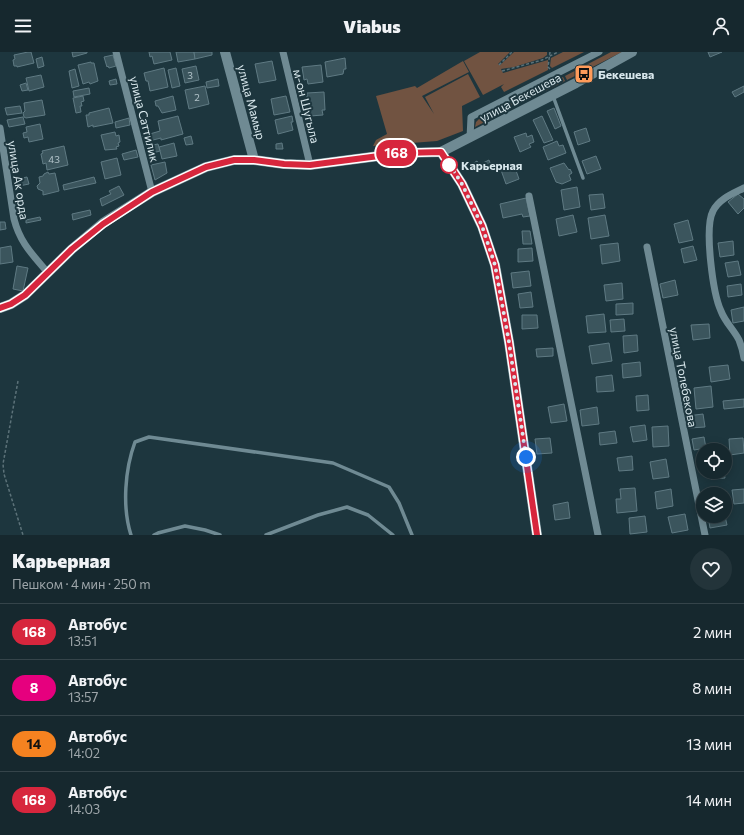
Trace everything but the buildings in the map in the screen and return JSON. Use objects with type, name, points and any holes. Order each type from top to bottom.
[{"type":"main road","name":"улица Мамыр","points":[[225,52],[254,160]]},
{"type":"main road","name":"улица Бекешева","points":[[441,152],[632,52]]},
{"type":"main road","points":[[0,308],[11,304],[25,295],[72,249],[98,228],[152,192],[216,164],[234,160],[254,160],[284,164],[310,165],[402,153],[441,152],[465,191],[482,226],[495,265],[510,349],[537,535]]},
{"type":"street","name":"улица Саттилик","points":[[116,52],[152,192]]},
{"type":"street","name":"м-он Шугыла","points":[[282,52],[310,165]]},
{"type":"street","points":[[470,138],[471,117],[599,52]]},
{"type":"street","name":"улица Ак орда","points":[[0,128],[17,233],[25,246],[48,273]]},
{"type":"street","points":[[744,188],[721,201],[712,212],[709,246],[717,303],[722,314],[739,340],[744,358]]},
{"type":"street","points":[[529,196],[598,535]]},
{"type":"street","name":"улица Толебекова","points":[[647,247],[705,535]]},
{"type":"lane","points":[[552,95],[583,178]]},
{"type":"lane","points":[[131,535],[126,511],[126,490],[130,456],[135,442],[149,437],[333,463],[389,487],[400,503],[412,535]]},
{"type":"lane","points":[[266,535],[318,515],[347,507],[368,515],[393,535]]},
{"type":"lane","points":[[154,535],[185,526],[220,535]]},
{"type":"path","points":[[499,65],[512,52]]},
{"type":"path","points":[[550,52],[548,67],[550,69]]},
{"type":"path","points":[[502,71],[542,60],[558,52]]},
{"type":"path","points":[[18,381],[3,464],[4,474],[23,535]]},
{"type":"shaded area","points":[[480,52],[510,52],[498,64],[500,65],[514,52],[547,52],[547,55],[543,58],[514,67],[501,69],[503,73],[548,60],[548,70],[504,92],[501,87],[504,84],[483,95],[464,61]]},
{"type":"shaded area","points":[[563,52],[584,52],[552,68],[550,66],[551,58]]},
{"type":"shaded area","points":[[611,52],[622,52],[567,80],[565,76]]},
{"type":"shaded area","points":[[463,61],[469,72],[422,96],[434,114],[425,97],[468,74],[480,97],[462,106],[463,131],[437,141],[373,146],[376,140],[387,134],[376,96],[415,86],[417,88]]},
{"type":"shaded area","points":[[563,77],[565,81],[543,92],[540,88]]},
{"type":"shaded area","points":[[538,89],[540,93],[511,106],[512,108],[475,127],[476,122],[479,119]]},
{"type":"bus line","name":"168","points":[[0,308],[11,304],[25,295],[72,249],[103,224],[152,192],[206,167],[234,160],[254,160],[284,164],[310,165],[368,156],[441,152],[462,184],[482,226],[495,265],[520,410],[537,535]]},
{"type":"place","name":"Бекешева","points":[[584,74]]},
{"type":"place","name":"Карьерная","points":[[449,165]]},
{"type":"route","points":[[449,165],[448,162],[462,184],[482,226],[495,265],[520,410],[526,457]]}]
